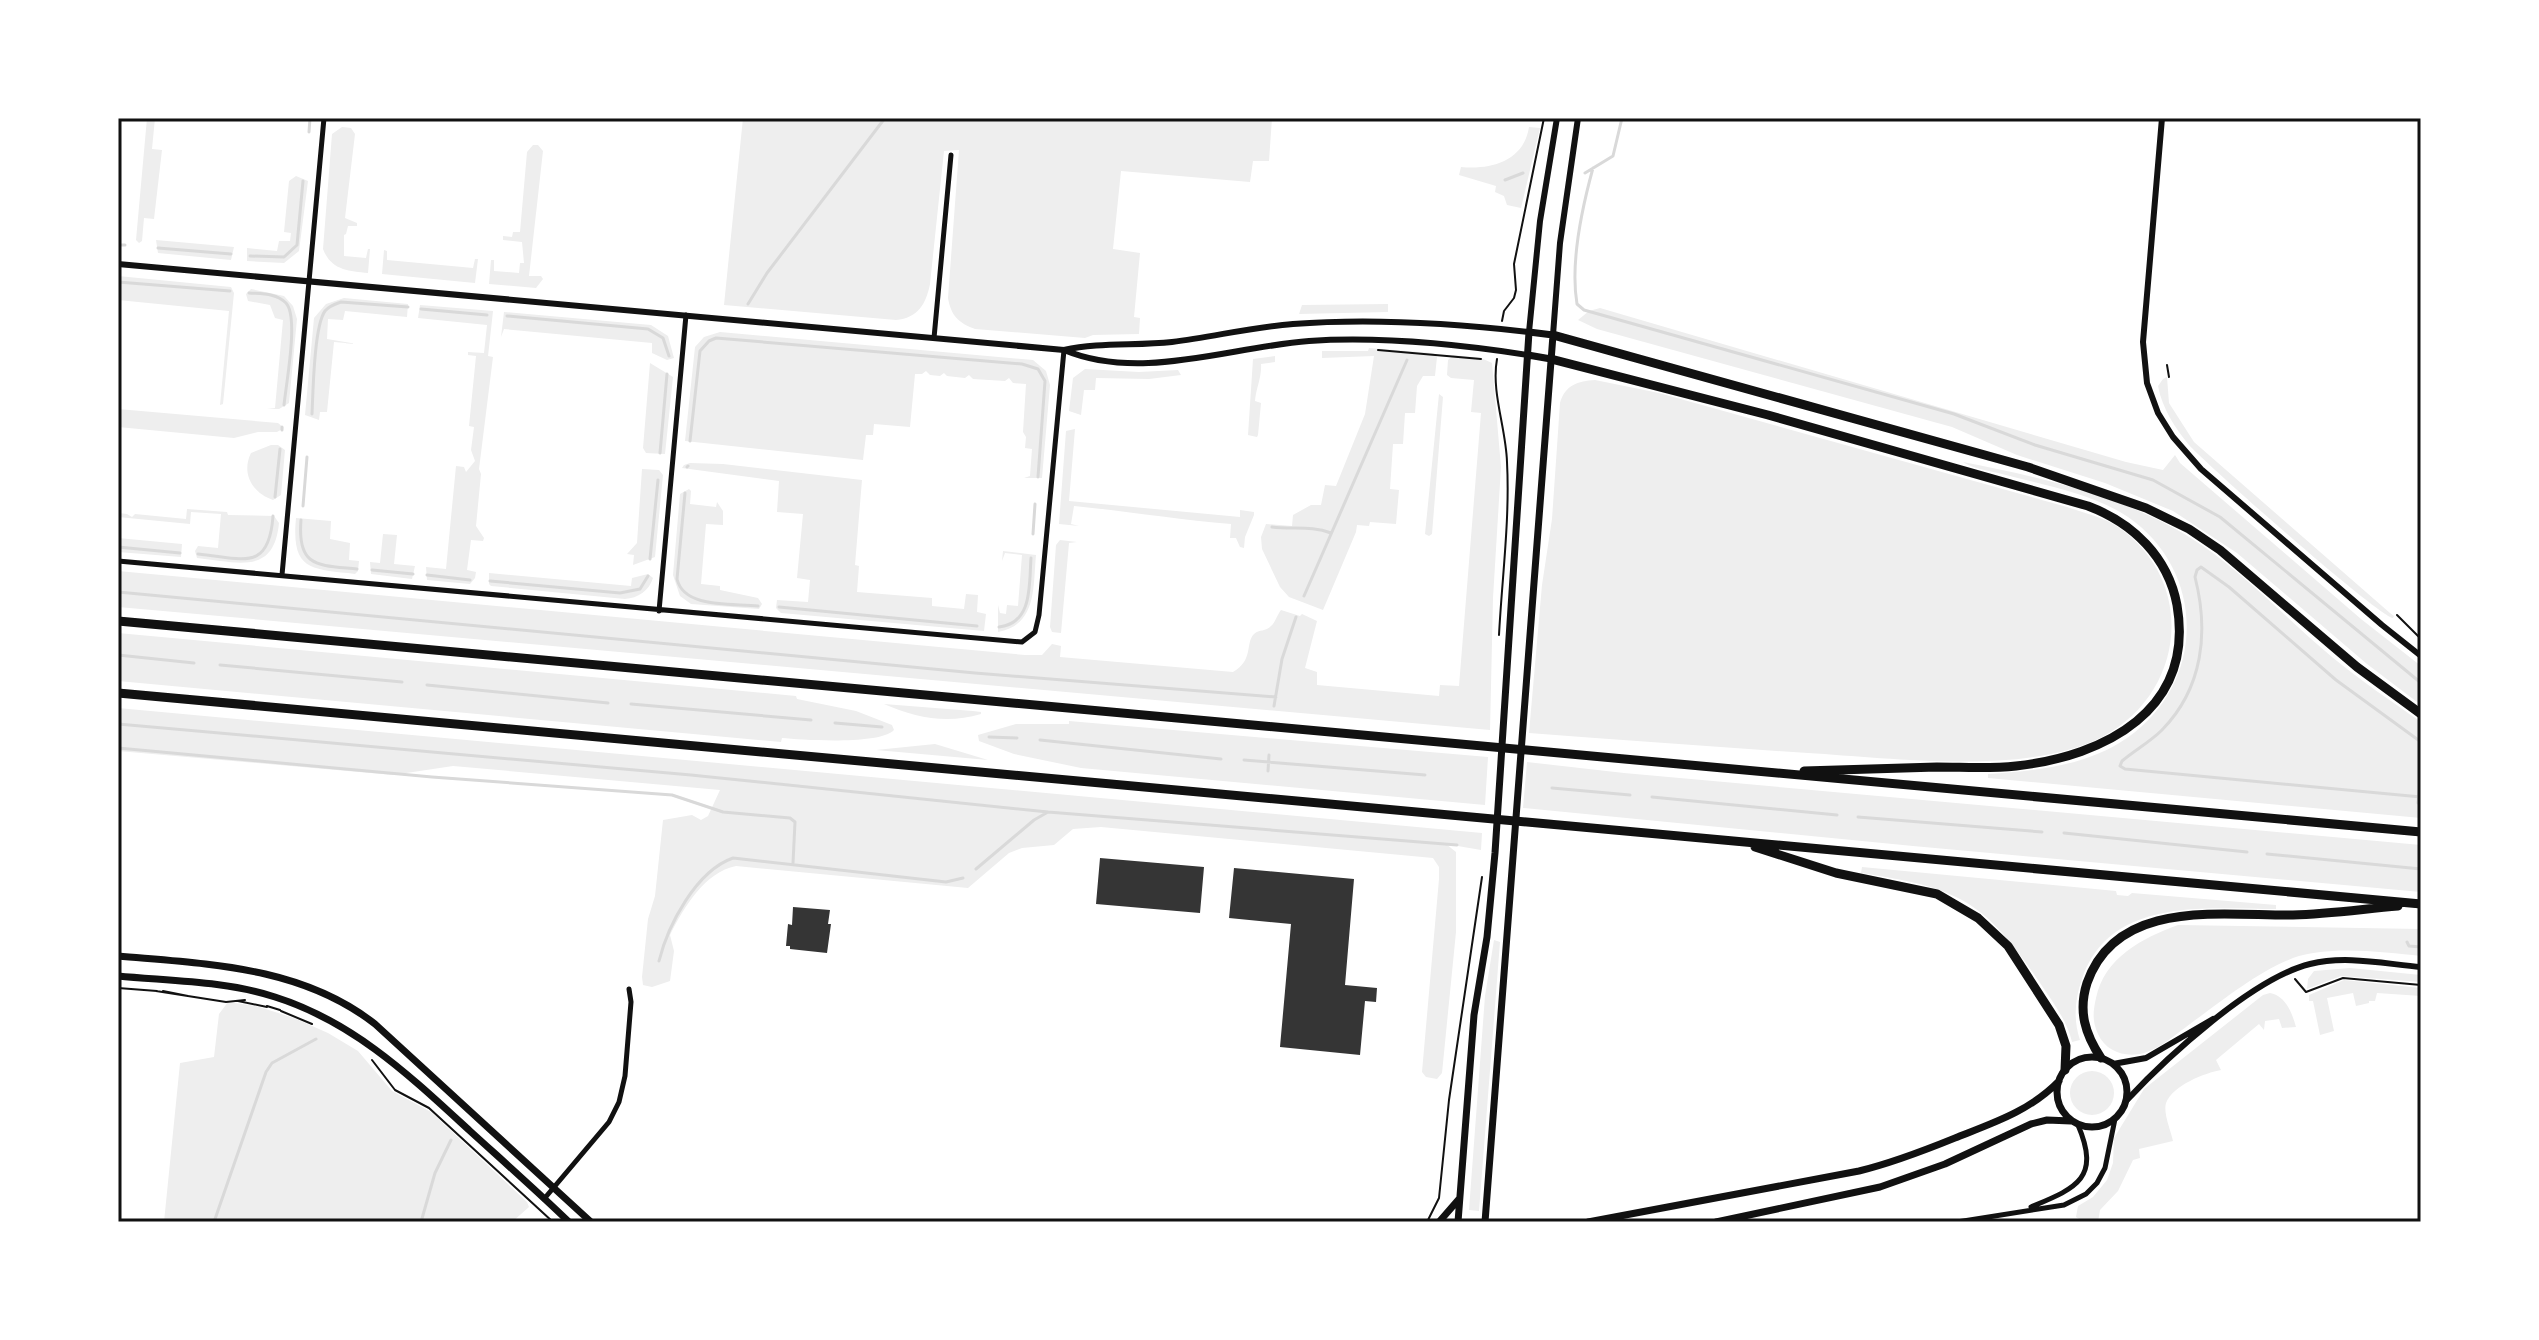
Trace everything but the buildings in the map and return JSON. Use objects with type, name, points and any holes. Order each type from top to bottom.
[{"type":"highway","points":[[1553,335],[2040,471],[2146,508],[2189,529],[2220,550],[2357,667],[2421,714]]},
{"type":"highway","points":[[1551,359],[1768,415],[2088,506],[2118,519],[2137,534],[2163,567],[2175,595],[2177,609],[2179,637],[2173,667],[2162,693],[2144,716],[2109,741],[2057,759],[2015,766],[1764,772]]},
{"type":"highway","points":[[118,621],[2421,832]]},
{"type":"highway","points":[[118,693],[2421,904]]},
{"type":"highway","points":[[1736,841],[1836,873],[1937,894],[1978,918],[2008,946],[2059,1025],[2066,1046],[2065,1070]]},
{"type":"highway","points":[[2101,1058],[2084,1026],[2083,1003],[2088,981],[2106,953],[2139,928],[2164,918],[2191,914],[2295,915],[2421,904]]},
{"type":"main road","points":[[1458,1222],[1474,1015],[1487,937],[1495,853],[1529,332],[1553,335],[1485,1222]]},
{"type":"main road","points":[[1528,355],[1551,359]]},
{"type":"main road","points":[[118,956],[260,971],[313,987],[339,999],[375,1024],[591,1222]]},
{"type":"main road","points":[[118,976],[262,993],[333,1020],[395,1063],[569,1222]]},
{"type":"main road","points":[[1588,1222],[1893,1162],[2017,1113],[2041,1098],[2077,1060],[2101,1058],[2113,1064],[2125,1080],[2127,1100],[2115,1119],[2099,1127],[2047,1120],[2031,1124],[1945,1164],[1862,1192],[1716,1222]]},
{"type":"main road","points":[[2059,1081],[2057,1099],[2062,1111],[2075,1123]]},
{"type":"main road","points":[[1439,1222],[1460,1198]]},
{"type":"street","points":[[282,575],[324,118]]},
{"type":"street","points":[[1064,350],[1089,344],[1186,340],[1307,323],[1398,322],[1529,332],[1540,221],[1557,118]]},
{"type":"street","points":[[1553,335],[1560,243],[1578,118]]},
{"type":"street","points":[[2162,118],[2143,342],[2147,383],[2158,413],[2173,437],[2201,469],[2421,656]]},
{"type":"street","points":[[934,338],[951,155]]},
{"type":"street","points":[[118,264],[1064,350],[1088,360],[1175,360],[1274,345],[1338,340],[1498,350],[1528,355]]},
{"type":"street","points":[[659,611],[686,315]]},
{"type":"street","points":[[118,561],[1017,643],[1028,640],[1037,628],[1064,350]]},
{"type":"street","points":[[2127,1100],[2153,1073],[2230,1009],[2259,987],[2288,972],[2309,964],[2343,960],[2421,967]]},
{"type":"street","points":[[544,1199],[609,1122],[619,1102],[625,1076],[631,1002],[629,989]]},
{"type":"street","points":[[2113,1064],[2146,1058],[2230,1009]]},
{"type":"street","points":[[1957,1222],[2070,1203],[2091,1190],[2105,1168],[2115,1119]]},
{"type":"street","points":[[2022,1210],[2064,1193],[2083,1176],[2088,1154],[2075,1123]]},
{"type":"path","points":[[1501,329],[1504,311],[1516,290],[1514,264],[1544,118]]},
{"type":"path","points":[[1369,349],[1481,359]]},
{"type":"path","points":[[1498,350],[1494,370],[1505,434],[1508,476],[1499,637]]},
{"type":"path","points":[[2167,365],[2169,377]]},
{"type":"path","points":[[2397,615],[2421,639]]},
{"type":"path","points":[[1427,1222],[1439,1198],[1446,1121],[1483,867]]},
{"type":"path","points":[[2288,972],[2306,992],[2343,978],[2421,985]]},
{"type":"path","points":[[118,988],[226,1002],[233,999],[317,1024]]},
{"type":"path","points":[[367,1055],[392,1087],[429,1108],[553,1222]]},
{"type":"shaded area","points":[[147,118],[155,118],[152,149],[162,150],[154,219],[144,218],[142,241],[139,243],[136,240]]},
{"type":"shaded area","points":[[743,118],[1272,118],[1269,161],[1253,161],[1250,182],[1121,171],[1113,249],[1140,253],[1134,317],[1140,318],[1139,334],[1093,335],[1085,338],[975,329],[954,314],[948,298],[959,150],[944,151],[930,284],[923,304],[915,313],[896,320],[724,305]]},
{"type":"shaded area","points":[[342,127],[351,128],[355,134],[345,218],[357,223],[357,226],[348,226],[344,235],[344,256],[366,258],[370,249],[368,273],[335,265],[323,249],[332,134]]},
{"type":"shaded area","points":[[1529,127],[1540,128],[1521,208],[1507,205],[1504,196],[1495,192],[1496,186],[1459,175],[1461,167],[1494,165],[1513,155],[1526,139]]},
{"type":"shaded area","points":[[533,145],[538,145],[543,151],[529,276],[541,276],[543,279],[536,288],[489,284],[491,260],[494,260],[494,271],[519,273],[520,263],[524,263],[522,242],[503,240],[503,236],[512,237],[513,232],[520,232],[527,152]]},
{"type":"shaded area","points":[[296,176],[308,181],[299,251],[284,263],[247,261],[247,248],[277,251],[279,241],[290,241],[291,233],[284,232],[289,181]]},
{"type":"shaded area","points":[[156,240],[234,247],[231,260],[158,253]]},
{"type":"shaded area","points":[[384,250],[387,251],[387,260],[473,268],[475,259],[478,259],[475,283],[382,274]]},
{"type":"shaded area","points":[[118,276],[231,287],[234,293],[223,404],[220,405],[229,311],[118,300]]},
{"type":"shaded area","points":[[251,289],[284,296],[293,306],[297,319],[289,403],[279,409],[267,409],[275,408],[283,320],[275,318],[270,305],[248,301],[246,294]]},
{"type":"shaded area","points":[[344,298],[408,304],[407,317],[345,311],[343,320],[328,319],[327,339],[357,344],[334,342],[327,412],[320,412],[319,420],[305,415],[314,318],[326,304]]},
{"type":"shaded area","points":[[1388,304],[1388,312],[1299,314],[1302,305]]},
{"type":"shaded area","points":[[420,305],[493,311],[488,356],[493,357],[479,469],[476,526],[484,538],[483,541],[471,540],[467,570],[476,572],[470,584],[427,580],[426,567],[446,569],[456,466],[464,467],[466,472],[475,461],[471,450],[474,427],[469,426],[476,356],[468,355],[468,352],[484,353],[487,325],[418,318]]},
{"type":"shaded area","points":[[1600,308],[2126,462],[2163,470],[2175,455],[2180,463],[2361,619],[2421,666],[2421,705],[2367,664],[2237,553],[2173,511],[2105,483],[2017,455],[1952,427],[1597,329],[1578,320],[1589,311]]},
{"type":"shaded area","points":[[504,312],[651,325],[668,336],[674,358],[667,360],[652,353],[652,343],[504,329],[501,337]]},
{"type":"shaded area","points":[[720,332],[1033,360],[1046,371],[1050,385],[1042,478],[1024,478],[1030,476],[1032,449],[1025,448],[1023,432],[1026,384],[1013,383],[1009,378],[1005,381],[973,379],[969,375],[965,378],[944,373],[940,376],[930,375],[926,371],[915,374],[910,427],[874,424],[873,435],[866,435],[863,460],[685,441],[695,347],[704,337]]},
{"type":"shaded area","points":[[1369,348],[1433,353],[1437,357],[1435,376],[1423,376],[1417,386],[1415,413],[1405,413],[1403,444],[1393,444],[1390,489],[1399,490],[1396,524],[1370,522],[1369,526],[1357,525],[1323,610],[1289,597],[1280,587],[1262,549],[1261,537],[1266,524],[1292,526],[1293,515],[1311,505],[1321,505],[1325,485],[1336,486],[1365,414],[1374,356],[1322,358],[1322,351],[1368,351]]},
{"type":"shaded area","points":[[1453,355],[1481,358],[1492,363],[1501,467],[1493,598],[1490,730],[118,607],[118,571],[1025,655],[1042,655],[1052,644],[1061,646],[1060,657],[1233,672],[1244,662],[1254,634],[1269,628],[1281,610],[1317,621],[1305,668],[1317,672],[1317,685],[1439,696],[1440,685],[1459,686],[1481,413],[1471,412],[1474,380],[1447,375],[1448,360]]},
{"type":"shaded area","points":[[1275,356],[1275,362],[1261,364],[1255,401],[1261,403],[1258,435],[1248,435],[1253,359]]},
{"type":"shaded area","points":[[650,363],[673,377],[665,454],[646,453],[643,448]]},
{"type":"shaded area","points":[[1085,369],[1139,372],[1178,370],[1181,375],[1149,379],[1096,378],[1095,390],[1084,390],[1081,415],[1069,411],[1073,378]]},
{"type":"shaded area","points":[[2167,377],[2169,403],[2194,442],[2393,618],[2327,568],[2189,445],[2170,417],[2160,394],[2158,386]]},
{"type":"shaded area","points":[[1595,380],[1659,393],[2067,507],[2118,527],[2143,550],[2161,576],[2170,606],[2171,636],[2165,665],[2151,693],[2130,718],[2102,737],[2071,749],[1998,761],[1918,760],[1529,733],[1542,585],[1552,519],[1560,403],[1573,385]]},
{"type":"shaded area","points":[[1439,394],[1443,397],[1432,534],[1429,536],[1425,534]]},
{"type":"shaded area","points":[[118,409],[278,423],[284,428],[277,432],[258,432],[234,438],[118,427]]},
{"type":"shaded area","points":[[1075,429],[1069,501],[1240,517],[1240,510],[1254,512],[1244,548],[1240,547],[1236,538],[1230,538],[1231,524],[1074,506],[1071,524],[1079,526],[1059,524],[1066,431]]},
{"type":"shaded area","points":[[271,445],[285,450],[281,495],[273,500],[254,487],[247,468],[251,453]]},
{"type":"shaded area","points":[[1963,462],[2057,483],[2118,503],[2176,529],[2220,558],[2332,657],[2421,722],[2421,818],[1988,778],[1988,774],[2042,769],[2078,761],[2127,738],[2153,715],[2172,688],[2183,658],[2187,628],[2183,597],[2172,567],[2154,540],[2128,517],[2083,496]]},
{"type":"shaded area","points":[[690,463],[862,480],[855,565],[859,566],[857,592],[932,598],[932,606],[964,609],[966,594],[978,595],[977,612],[986,614],[984,631],[781,613],[776,608],[777,600],[808,602],[810,580],[797,578],[803,514],[777,512],[779,481],[682,468]]},
{"type":"shaded area","points":[[642,469],[659,470],[663,475],[655,557],[633,565],[634,555],[627,554],[637,543]]},
{"type":"shaded area","points":[[689,489],[690,504],[716,507],[717,502],[723,511],[723,525],[706,524],[701,584],[720,586],[720,590],[758,598],[762,604],[759,609],[691,604],[680,596],[673,575],[680,494]]},
{"type":"shaded area","points":[[187,509],[227,512],[228,515],[274,516],[279,523],[276,540],[270,551],[251,562],[197,558],[195,551],[198,546],[218,548],[221,514],[191,512],[190,524],[118,517],[118,513],[132,517],[135,514],[186,519]]},
{"type":"shaded area","points":[[296,518],[331,521],[330,539],[350,543],[349,560],[359,561],[358,571],[355,574],[327,571],[307,564],[297,548]]},
{"type":"shaded area","points":[[383,534],[397,535],[394,564],[415,566],[412,579],[371,574],[370,562],[380,563]]},
{"type":"shaded area","points":[[118,538],[182,544],[181,557],[118,552]]},
{"type":"shaded area","points":[[1060,540],[1077,542],[1069,543],[1061,633],[1052,632],[1050,627],[1056,545]]},
{"type":"shaded area","points":[[1003,551],[1036,555],[1033,592],[1026,613],[1020,622],[998,632],[998,605],[1000,613],[1006,614],[1007,605],[1018,606],[1022,555],[1005,553],[1002,561]]},
{"type":"shaded area","points":[[489,573],[631,586],[632,578],[648,574],[653,578],[642,593],[625,599],[491,586]]},
{"type":"shaded area","points":[[118,633],[796,696],[797,699],[856,711],[892,725],[894,730],[886,735],[858,740],[782,738],[781,742],[118,681]]},
{"type":"shaded area","points":[[884,704],[981,714],[956,719],[932,718]]},
{"type":"shaded area","points":[[118,708],[1482,833],[1481,850],[1446,844],[1456,852],[1456,932],[1442,1073],[1437,1079],[1426,1077],[1422,1072],[1439,879],[1439,867],[1433,858],[1101,827],[1073,829],[1054,845],[1022,848],[1009,853],[968,888],[736,866],[715,875],[689,902],[670,935],[674,951],[670,981],[652,987],[643,985],[642,977],[663,820],[692,815],[701,820],[708,816],[720,790],[453,766],[393,775],[118,751]]},
{"type":"shaded area","points":[[1069,721],[1488,757],[1485,805],[1081,768],[1014,754],[979,741],[978,735],[1016,724],[1069,724]]},
{"type":"shaded area","points":[[935,744],[988,760],[876,750]]},
{"type":"shaded area","points":[[1527,762],[2421,845],[2421,892],[1523,808]]},
{"type":"shaded area","points":[[1862,867],[2116,891],[2117,895],[2128,896],[2132,893],[2276,905],[2276,909],[2192,909],[2164,913],[2138,920],[2115,933],[2096,952],[2082,979],[2076,1009],[2080,1040],[2072,1042],[2063,1018],[2040,983],[1985,916],[1966,902],[1946,893],[1861,873]]},
{"type":"shaded area","points":[[2178,925],[2421,929],[2421,956],[2339,951],[2293,958],[2253,979],[2156,1048],[2130,1055],[2111,1049],[2102,1040],[2094,1021],[2100,984],[2126,951]]},
{"type":"shaded area","points":[[1494,940],[1500,942],[1479,1211],[1469,1210],[1485,996]]},
{"type":"shaded area","points":[[2350,968],[2421,975],[2421,982],[2341,976],[2307,989],[2308,979],[2314,971]]},
{"type":"shaded area","points":[[2344,980],[2421,988],[2421,996],[2377,993],[2375,1001],[2356,1006],[2353,993],[2327,998],[2334,1031],[2320,1035],[2309,995]]},
{"type":"shaded area","points":[[2270,993],[2284,1001],[2296,1027],[2282,1028],[2279,1019],[2265,1021],[2264,1030],[2259,1024],[2216,1060],[2221,1070],[2198,1077],[2175,1091],[2165,1107],[2173,1141],[2139,1149],[2140,1158],[2133,1160],[2118,1191],[2100,1210],[2098,1222],[2084,1222],[2076,1217],[2078,1206],[2093,1197],[2107,1180],[2113,1163],[2114,1138],[2144,1089],[2263,995]]},
{"type":"shaded area","points":[[228,1002],[256,1006],[294,1018],[358,1051],[392,1091],[431,1112],[529,1207],[512,1222],[164,1222],[180,1063],[214,1057],[219,1014]]},
{"type":"shaded area","points":[[2092,1071],[2108,1077],[2114,1093],[2108,1109],[2092,1115],[2076,1109],[2070,1093],[2076,1077]]},
{"type":"waterway","points":[[309,132],[310,118]]},
{"type":"waterway","points":[[748,304],[767,273],[885,118]]},
{"type":"waterway","points":[[1585,173],[1613,156],[1622,118]]},
{"type":"waterway","points":[[1593,168],[1576,253],[1577,304],[1584,310],[1954,414],[2035,445],[2153,480],[2220,517],[2421,683]]},
{"type":"waterway","points":[[1505,180],[1523,173]]},
{"type":"waterway","points":[[250,256],[284,257],[297,245],[303,181]]},
{"type":"waterway","points":[[118,245],[125,245]]},
{"type":"waterway","points":[[158,248],[231,254]]},
{"type":"waterway","points":[[118,282],[230,291]]},
{"type":"waterway","points":[[249,293],[278,297],[290,311],[292,336],[284,405]]},
{"type":"waterway","points":[[312,414],[316,345],[325,311],[341,302],[408,307]]},
{"type":"waterway","points":[[421,309],[487,315]]},
{"type":"waterway","points":[[507,316],[648,329],[663,338],[669,356]]},
{"type":"waterway","points":[[690,441],[700,351],[716,338],[1022,364],[1038,369],[1045,381],[1038,477]]},
{"type":"waterway","points":[[1304,596],[1407,360]]},
{"type":"waterway","points":[[660,453],[667,374]]},
{"type":"waterway","points":[[275,497],[280,449]]},
{"type":"waterway","points":[[303,506],[307,457]]},
{"type":"waterway","points":[[650,559],[658,480]]},
{"type":"waterway","points":[[685,493],[677,579],[681,589],[711,603],[758,606]]},
{"type":"waterway","points":[[1033,534],[1035,504]]},
{"type":"waterway","points":[[198,554],[240,559],[259,554],[266,547],[273,516]]},
{"type":"waterway","points":[[301,520],[301,536],[307,556],[321,564],[357,569]]},
{"type":"waterway","points":[[1272,527],[1316,529],[1331,533]]},
{"type":"waterway","points":[[118,547],[180,553]]},
{"type":"waterway","points":[[999,627],[1010,624],[1024,611],[1031,558]]},
{"type":"waterway","points":[[2421,742],[2336,680],[2229,587],[2201,567],[2195,577],[2202,639],[2194,678],[2176,714],[2120,766],[2125,769],[2421,797]]},
{"type":"waterway","points":[[372,570],[413,574]]},
{"type":"waterway","points":[[427,575],[470,580]]},
{"type":"waterway","points":[[490,581],[620,593],[640,589],[648,576]]},
{"type":"waterway","points":[[118,592],[975,673],[1276,697]]},
{"type":"waterway","points":[[779,607],[977,626]]},
{"type":"waterway","points":[[1274,706],[1282,659],[1296,617]]},
{"type":"waterway","points":[[118,655],[194,663]]},
{"type":"waterway","points":[[220,665],[402,682]]},
{"type":"waterway","points":[[427,685],[608,703]]},
{"type":"waterway","points":[[631,704],[811,720]]},
{"type":"waterway","points":[[835,723],[882,727]]},
{"type":"waterway","points":[[118,724],[691,775],[1048,812]]},
{"type":"waterway","points":[[989,737],[1017,738]]},
{"type":"waterway","points":[[1040,740],[1221,759]]},
{"type":"waterway","points":[[118,748],[672,795],[723,812],[790,818],[795,822],[793,863]]},
{"type":"waterway","points":[[1268,771],[1269,755]]},
{"type":"waterway","points":[[1244,760],[1425,775]]},
{"type":"waterway","points":[[2418,803],[2421,775]]},
{"type":"waterway","points":[[1552,788],[1630,795]]},
{"type":"waterway","points":[[1652,797],[1837,815]]},
{"type":"waterway","points":[[976,869],[1034,820],[1048,812],[1457,845]]},
{"type":"waterway","points":[[1858,817],[2042,832]]},
{"type":"waterway","points":[[2064,833],[2247,852]]},
{"type":"waterway","points":[[2267,854],[2421,869]]},
{"type":"waterway","points":[[659,961],[669,932],[696,887],[707,875],[733,858],[946,882],[963,878]]},
{"type":"waterway","points":[[2407,942],[2409,946],[2421,947]]},
{"type":"waterway","points":[[214,1222],[266,1072],[272,1063],[316,1039]]},
{"type":"waterway","points":[[421,1222],[435,1173],[451,1140]]}]
